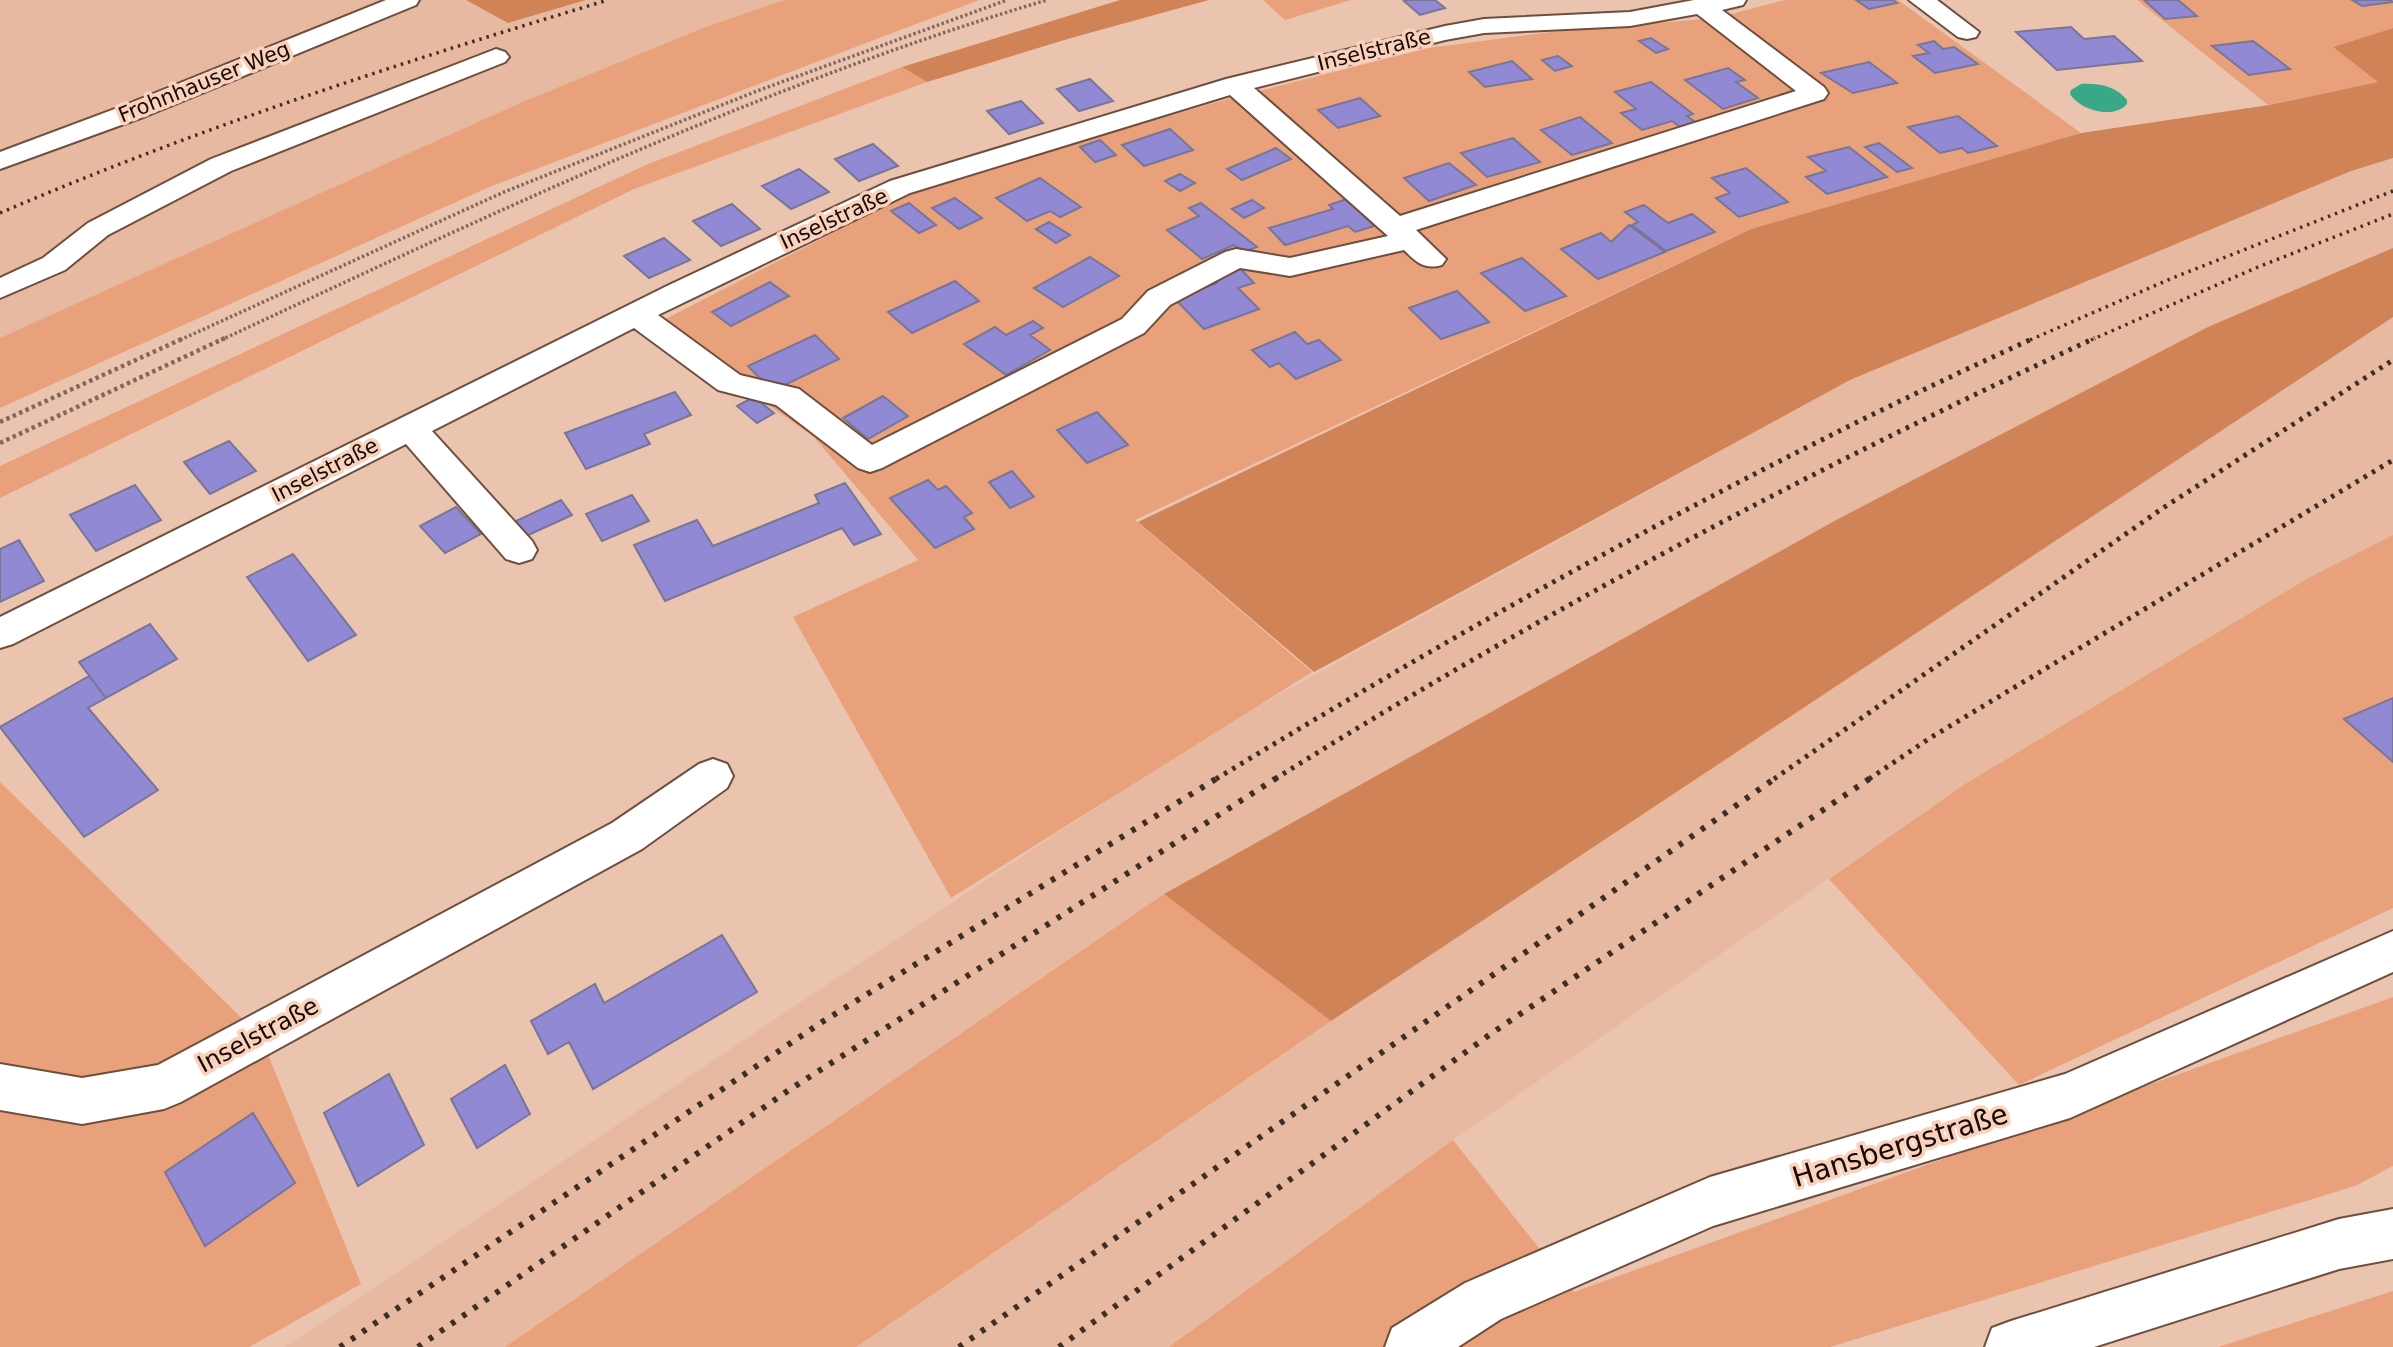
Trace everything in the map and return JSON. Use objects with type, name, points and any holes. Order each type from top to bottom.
[{"type":"street","name":"Frohnhauser Weg","points":[[0,161],[136,110],[407,0]]},
{"type":"street","name":"Inselstraße","points":[[0,634],[636,314],[900,187],[1235,85],[1445,33],[1484,26],[1630,19],[1734,0]]},
{"type":"street","points":[[1921,0],[1967,32]]},
{"type":"street","points":[[636,314],[729,383],[786,397],[870,460],[1133,326],[1159,298],[1236,258],[1290,267],[1412,242],[1815,93],[1703,7]]},
{"type":"street","points":[[0,289],[54,264],[98,229],[221,165],[496,57]]},
{"type":"street","points":[[1235,85],[1412,242]]},
{"type":"street","points":[[410,428],[519,550]]},
{"type":"street","name":"Inselstraße","points":[[0,1087],[82,1101],[164,1086],[627,836],[713,775]]},
{"type":"street","name":"Hansbergstraße","points":[[1410,1347],[1483,1301],[1710,1202],[2070,1095],[2393,951]]},
{"type":"street","points":[[2011,1347],[2339,1244],[2393,1234]]},
{"type":"path","points":[[0,422],[504,192],[757,91],[1007,0]]},
{"type":"path","points":[[0,443],[516,204],[763,97],[996,14],[1047,0]]},
{"type":"shaded area","points":[[0,0],[466,0],[509,23],[586,0],[784,0],[703,28],[520,103],[0,338]]},
{"type":"shaded area","points":[[466,0],[586,0],[508,23]]},
{"type":"shaded area","points":[[784,0],[979,0],[489,187],[0,408],[0,338],[520,103],[703,28]]},
{"type":"shaded area","points":[[1120,0],[1209,0],[927,82],[902,67]]},
{"type":"shaded area","points":[[1263,0],[1351,0],[1285,20]]},
{"type":"shaded area","points":[[1785,0],[1898,0],[2081,133],[1751,229],[1135,520],[1312,672],[951,898],[793,617],[918,560],[814,437],[654,325],[918,189],[1228,99],[1428,48],[1551,32],[1716,18]]},
{"type":"shaded area","points":[[2137,0],[2393,0],[2393,28],[2333,47],[2379,82],[2268,105]]},
{"type":"shaded area","points":[[2393,28],[2393,158],[2351,171],[1850,380],[1314,672],[1138,522],[1751,229],[2081,133],[2269,105],[2378,82],[2333,47]]},
{"type":"shaded area","points":[[902,67],[927,82],[634,189],[0,498],[0,466],[648,164]]},
{"type":"shaded area","points":[[2081,84],[2112,89],[2123,95],[2127,104],[2121,109],[2105,112],[2081,105],[2070,94],[2071,90]]},
{"type":"shaded area","points":[[2393,158],[2393,535],[2310,577],[1965,784],[1453,1140],[1207,1347],[285,1347],[787,1011],[1214,730],[1850,380],[2351,171]]},
{"type":"shaded area","points":[[2393,248],[2393,317],[1331,1021],[1164,894],[1838,519],[2208,327]]},
{"type":"shaded area","points":[[2393,535],[2393,908],[2019,1085],[1829,879],[1965,784],[2310,577]]},
{"type":"shaded area","points":[[0,782],[261,1037],[361,1284],[249,1347],[0,1347]]},
{"type":"shaded area","points":[[1164,894],[1331,1021],[856,1347],[505,1347]]},
{"type":"shaded area","points":[[2393,997],[2393,1166],[2355,1186],[1830,1347],[1169,1347],[1453,1140],[1574,1292]]},
{"type":"shaded area","points":[[2393,1291],[2393,1347],[2218,1347]]},
{"type":"building","points":[[1435,0],[1445,8],[1420,15],[1404,1]]},
{"type":"building","points":[[1856,0],[1893,0],[1897,3],[1869,9]]},
{"type":"building","points":[[2144,0],[2178,0],[2197,16],[2165,19]]},
{"type":"building","points":[[2352,0],[2390,0],[2393,2],[2362,6]]},
{"type":"building","points":[[2071,27],[2084,39],[2114,36],[2142,61],[2057,70],[2016,32]]},
{"type":"building","points":[[1651,38],[1668,49],[1656,53],[1639,41]]},
{"type":"building","points":[[1934,41],[1943,49],[1954,47],[1978,64],[1935,73],[1913,56],[1929,53],[1918,45]]},
{"type":"building","points":[[2253,41],[2290,69],[2249,75],[2212,46]]},
{"type":"building","points":[[1558,56],[1572,66],[1555,71],[1542,60]]},
{"type":"building","points":[[1512,61],[1532,79],[1485,87],[1469,72]]},
{"type":"building","points":[[1869,62],[1897,83],[1853,93],[1821,73]]},
{"type":"building","points":[[1728,68],[1745,80],[1736,82],[1758,98],[1723,109],[1685,80]]},
{"type":"building","points":[[1090,79],[1113,101],[1079,111],[1057,89]]},
{"type":"building","points":[[1651,82],[1693,114],[1687,116],[1695,122],[1680,127],[1672,121],[1642,130],[1621,113],[1636,109],[1615,92]]},
{"type":"building","points":[[1360,98],[1380,116],[1338,128],[1318,110]]},
{"type":"building","points":[[1021,101],[1043,123],[1009,134],[987,111]]},
{"type":"building","points":[[1958,116],[1997,146],[1968,153],[1962,148],[1940,153],[1908,127]]},
{"type":"building","points":[[1580,117],[1612,143],[1572,155],[1541,130]]},
{"type":"building","points":[[1170,129],[1193,150],[1144,166],[1122,145]]},
{"type":"building","points":[[1513,138],[1540,162],[1487,177],[1461,153]]},
{"type":"building","points":[[1100,140],[1116,155],[1095,162],[1080,147]]},
{"type":"building","points":[[1879,143],[1912,168],[1897,172],[1865,147]]},
{"type":"building","points":[[873,144],[898,166],[859,181],[835,159]]},
{"type":"building","points":[[1849,147],[1887,177],[1827,194],[1806,177],[1826,171],[1808,157]]},
{"type":"building","points":[[1276,148],[1291,159],[1242,180],[1227,169]]},
{"type":"building","points":[[1449,163],[1476,185],[1429,201],[1404,178]]},
{"type":"building","points":[[1746,168],[1788,202],[1739,217],[1716,198],[1730,193],[1712,178]]},
{"type":"building","points":[[799,169],[829,192],[791,209],[762,186]]},
{"type":"building","points":[[1180,174],[1195,183],[1180,191],[1165,181]]},
{"type":"building","points":[[1040,178],[1081,207],[1060,217],[1050,211],[1027,221],[996,198]]},
{"type":"building","points":[[955,198],[982,218],[959,229],[932,208]]},
{"type":"building","points":[[1347,199],[1374,226],[1355,232],[1348,226],[1285,245],[1269,228],[1333,209],[1329,205]]},
{"type":"building","points":[[1252,200],[1264,208],[1244,218],[1232,209]]},
{"type":"building","points":[[909,203],[936,225],[919,233],[891,211]]},
{"type":"building","points":[[1201,203],[1257,247],[1244,252],[1234,245],[1202,259],[1167,230],[1199,216],[1189,208]]},
{"type":"building","points":[[732,204],[760,229],[721,246],[693,221]]},
{"type":"building","points":[[1644,205],[1668,223],[1692,214],[1715,232],[1666,251],[1632,225],[1638,222],[1625,212]]},
{"type":"building","points":[[1049,222],[1070,235],[1056,243],[1036,229]]},
{"type":"building","points":[[1629,225],[1665,252],[1598,279],[1561,249],[1601,233],[1611,242]]},
{"type":"building","points":[[664,238],[690,260],[649,278],[624,256]]},
{"type":"building","points":[[1090,257],[1119,276],[1063,307],[1034,288]]},
{"type":"building","points":[[1522,258],[1566,296],[1525,311],[1481,273]]},
{"type":"building","points":[[1238,266],[1254,283],[1238,288],[1259,309],[1204,329],[1174,298],[1217,283],[1211,276]]},
{"type":"building","points":[[955,281],[979,301],[912,333],[888,312]]},
{"type":"building","points":[[770,282],[789,296],[731,326],[712,312]]},
{"type":"building","points":[[1457,291],[1489,322],[1441,339],[1409,308]]},
{"type":"building","points":[[1033,321],[1043,328],[1030,335],[1050,350],[1006,375],[964,344],[995,327],[1006,335]]},
{"type":"building","points":[[1295,332],[1307,344],[1319,340],[1341,360],[1296,379],[1279,363],[1270,367],[1252,350]]},
{"type":"building","points":[[815,335],[839,359],[772,391],[748,366]]},
{"type":"building","points":[[675,392],[691,415],[644,434],[650,444],[586,469],[565,433]]},
{"type":"building","points":[[883,396],[908,416],[868,439],[843,418]]},
{"type":"building","points":[[754,397],[774,413],[757,423],[737,406]]},
{"type":"building","points":[[1097,412],[1128,445],[1087,463],[1057,430]]},
{"type":"building","points":[[229,441],[256,471],[210,494],[184,462]]},
{"type":"building","points":[[1012,471],[1034,497],[1010,508],[989,482]]},
{"type":"building","points":[[928,480],[938,490],[946,486],[972,513],[964,517],[974,529],[935,548],[890,498]]},
{"type":"building","points":[[845,483],[881,534],[854,545],[842,528],[665,601],[634,545],[697,520],[713,546],[819,503],[815,495]]},
{"type":"building","points":[[135,485],[161,520],[96,551],[70,515]]},
{"type":"building","points":[[632,495],[649,521],[602,541],[586,514]]},
{"type":"building","points":[[561,500],[572,515],[524,537],[514,522]]},
{"type":"building","points":[[456,507],[481,534],[445,553],[420,526]]},
{"type":"building","points":[[19,540],[44,581],[0,602],[0,549]]},
{"type":"building","points":[[293,554],[356,635],[308,661],[247,577]]},
{"type":"building","points":[[150,624],[177,659],[106,698],[79,662]]},
{"type":"building","points":[[89,676],[106,698],[88,708],[158,790],[84,837],[0,727]]},
{"type":"building","points":[[2393,698],[2393,762],[2344,719]]},
{"type":"building","points":[[722,935],[757,992],[593,1089],[569,1042],[548,1054],[531,1021],[595,984],[604,1003]]},
{"type":"building","points":[[505,1065],[530,1114],[477,1148],[451,1099]]},
{"type":"building","points":[[389,1074],[424,1145],[358,1186],[324,1113]]},
{"type":"building","points":[[253,1113],[295,1183],[205,1246],[165,1172]]},
{"type":"railway","points":[[0,213],[150,153],[301,98],[608,0]]},
{"type":"railway","points":[[2030,340],[2170,279],[2393,191]]},
{"type":"railway","points":[[2091,340],[2258,267],[2393,214]]},
{"type":"railway","points":[[1216,779],[1517,602],[1619,546],[1824,439],[2034,338]]},
{"type":"railway","points":[[1275,779],[1475,659],[1678,545],[1885,439],[2095,338]]},
{"type":"railway","points":[[1774,779],[2163,508],[2393,360]]},
{"type":"railway","points":[[1869,779],[1930,738],[2393,460]]},
{"type":"railway","points":[[340,1347],[822,1022],[1219,777]]},
{"type":"railway","points":[[418,1347],[789,1090],[1278,777]]},
{"type":"railway","points":[[959,1347],[1777,777]]},
{"type":"railway","points":[[1059,1347],[1492,1033],[1872,777]]}]
